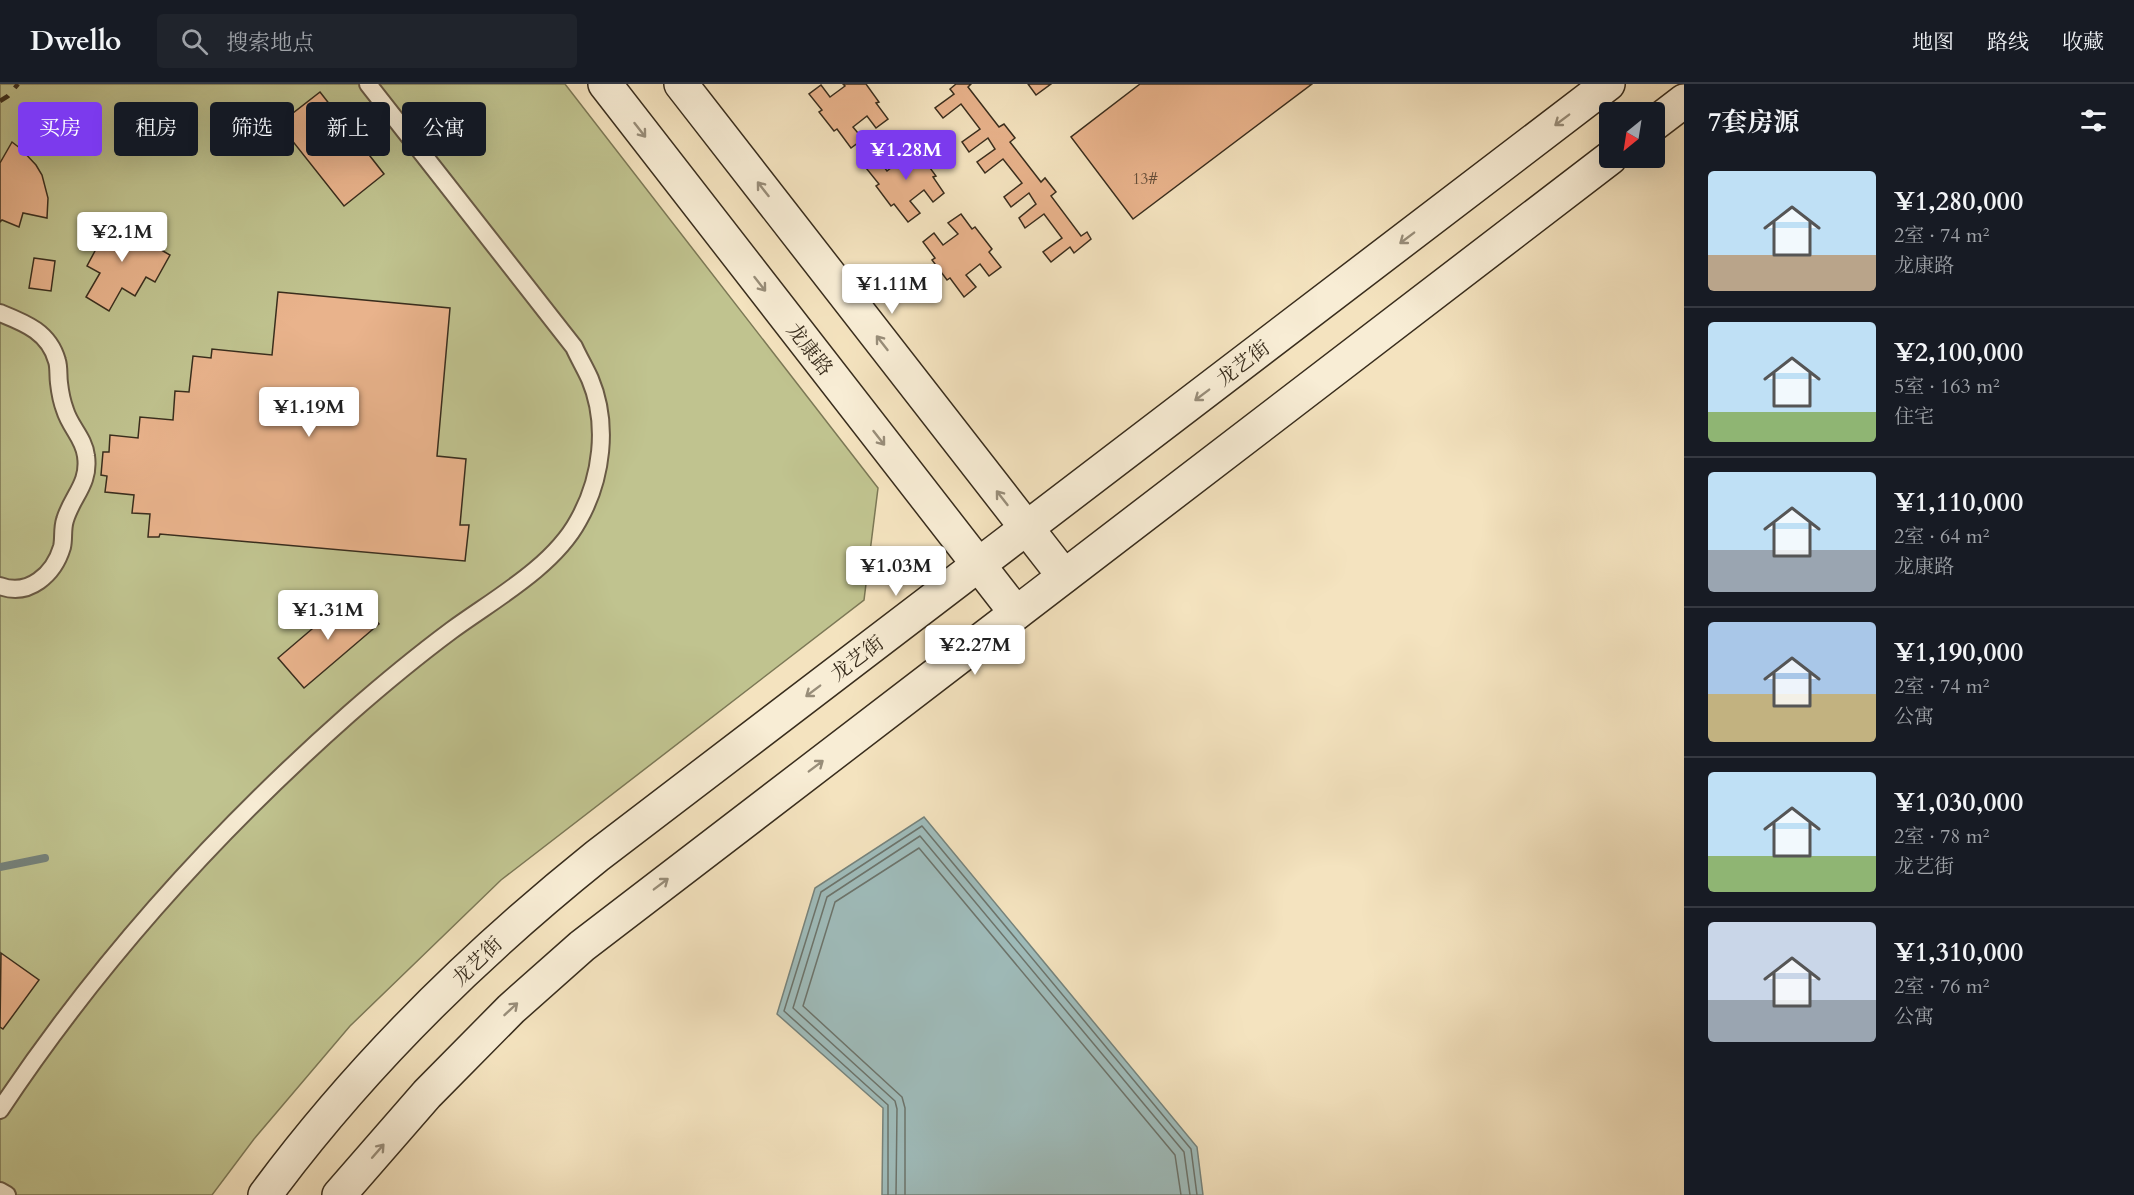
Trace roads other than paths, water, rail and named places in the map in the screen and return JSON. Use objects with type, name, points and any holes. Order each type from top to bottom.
[{"type":"main road","name":"龙康路","points":[[604,84],[1016,613]]},
{"type":"main road","points":[[681,84],[1064,576]]},
{"type":"main road","name":"龙艺街","points":[[265,1195],[291,1160],[384,1053],[540,901],[606,848],[1608,84]]},
{"type":"main road","points":[[1665,116],[1684,101]]},
{"type":"main road","points":[[339,1195],[427,1094],[511,1009],[582,946],[1599,166]]},
{"type":"lane","points":[[0,1110],[110,962],[224,834],[350,713],[448,632],[537,568],[559,548],[578,523],[597,475],[601,438],[598,407],[591,381],[574,347],[368,84]]},
{"type":"lane","points":[[0,313],[28,324],[46,338],[58,361],[59,387],[66,413],[82,440],[86,456],[86,479],[64,521],[63,545],[49,574],[23,589],[7,589],[0,586]]},
{"type":"lane","points":[[0,1191],[7,1195]]},
{"type":"water","points":[[924,817],[1197,1147],[1203,1195],[882,1195],[883,1108],[777,1014],[815,888]]},
{"type":"waterway","points":[[0,867],[45,858]]},
{"type":"railway","points":[[0,101],[8,96],[18,84]]}]
